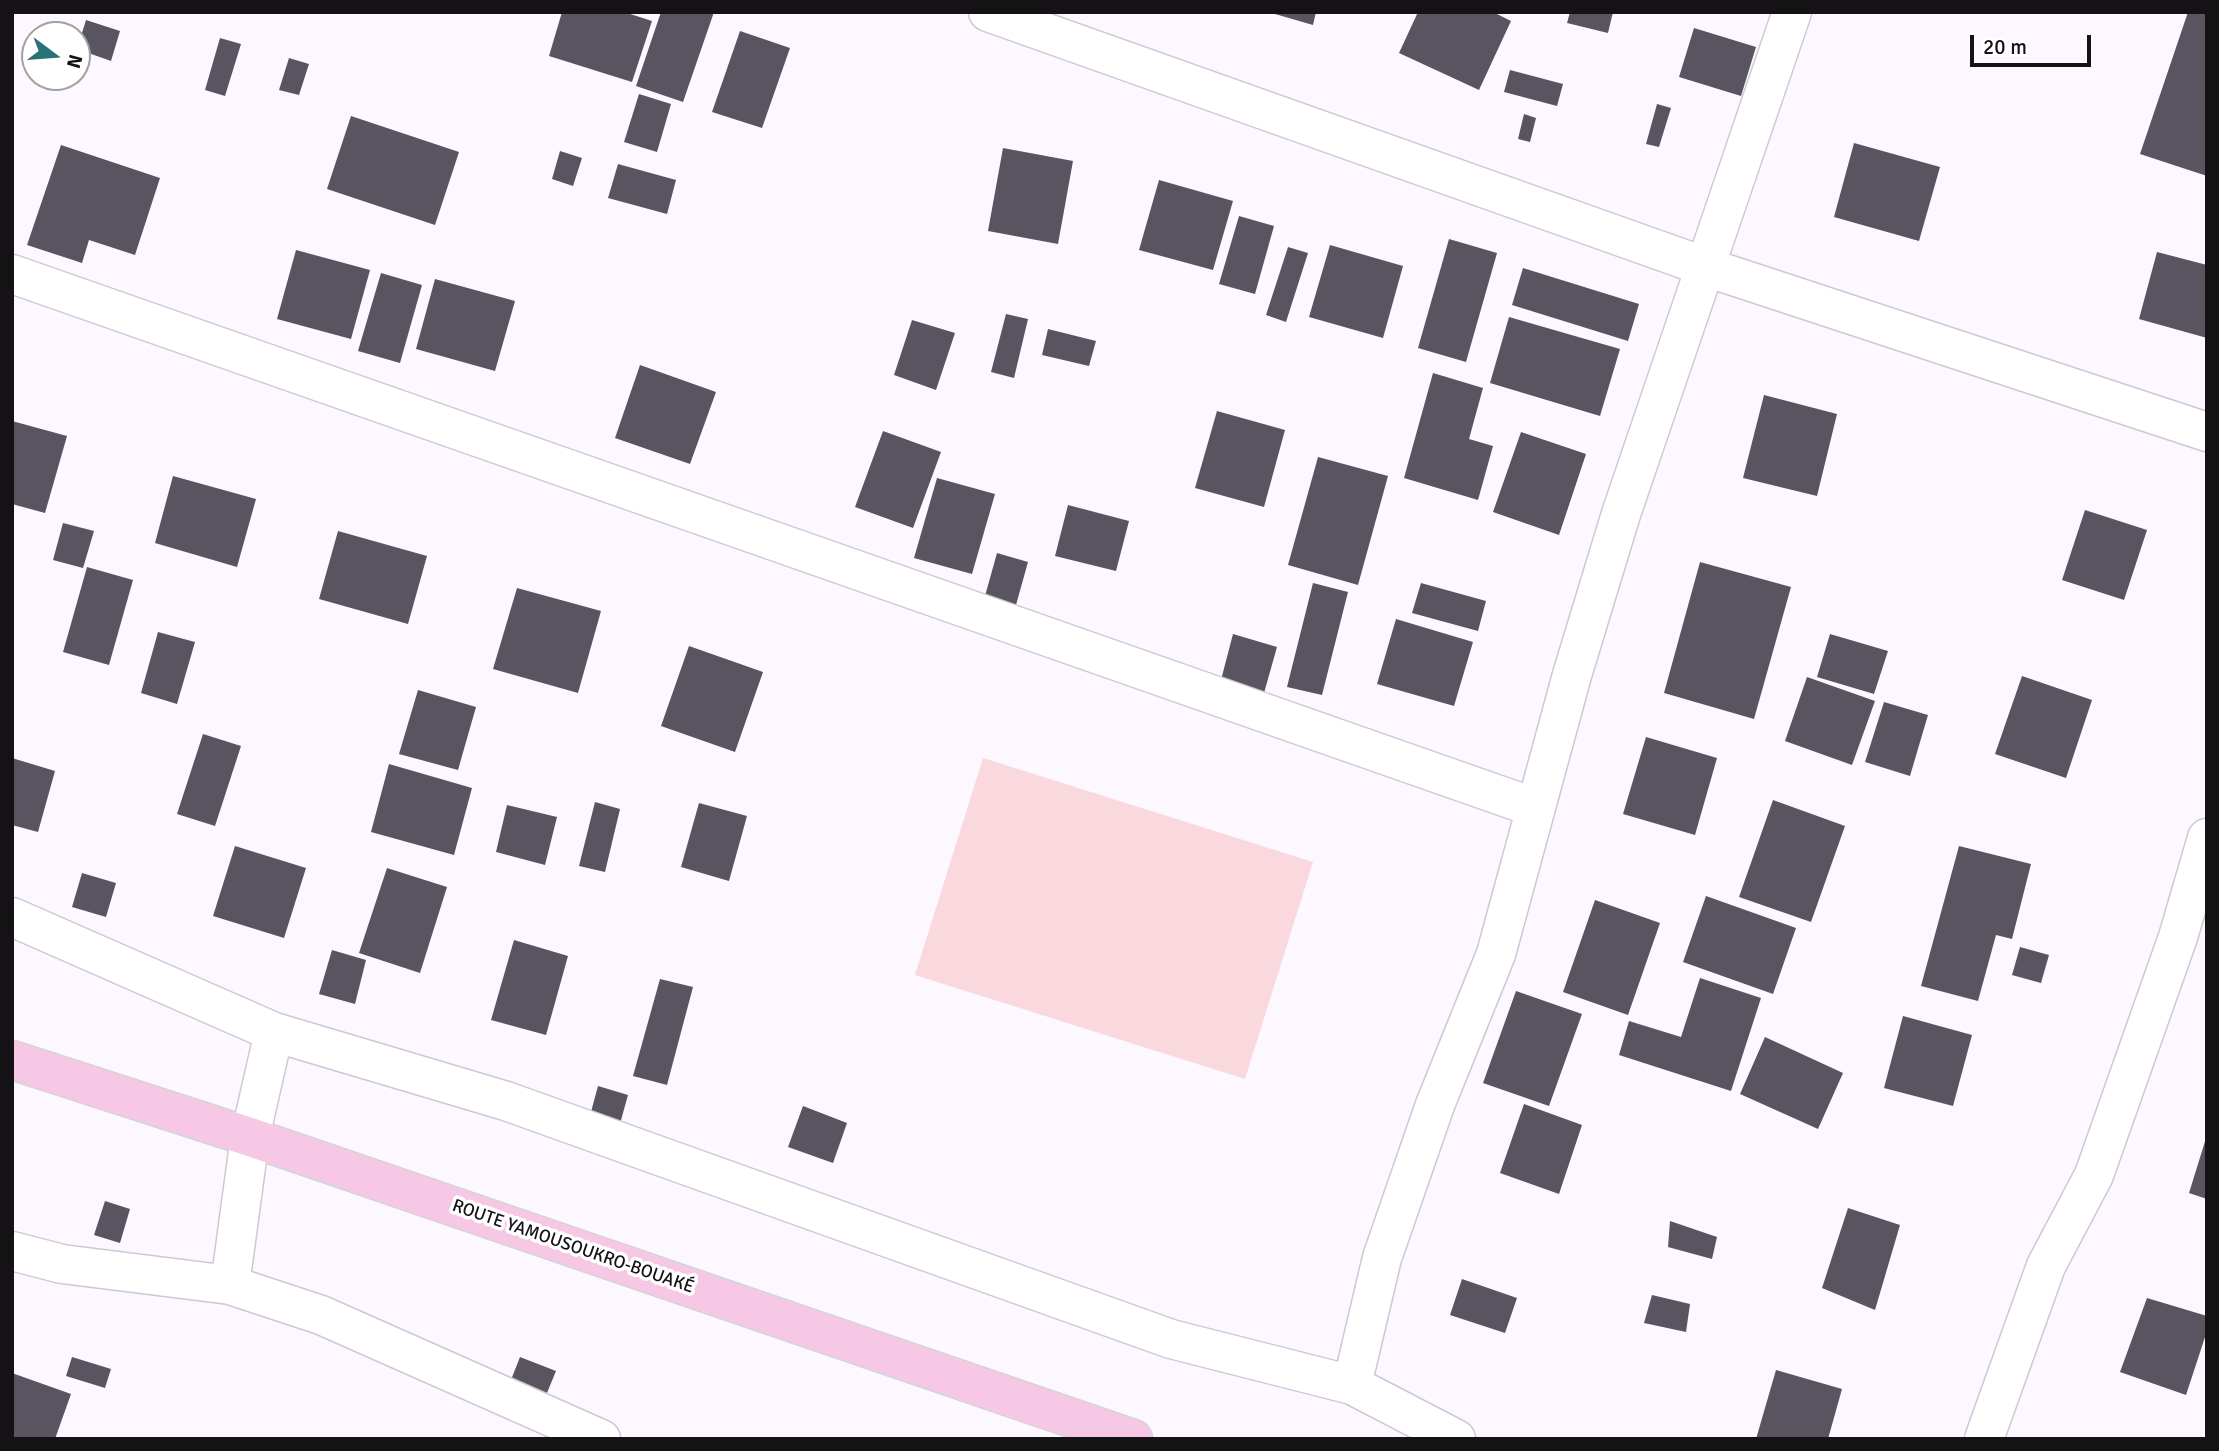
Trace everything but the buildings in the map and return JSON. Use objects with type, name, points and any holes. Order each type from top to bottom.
[{"type":"main road","name":"ROUTE YAMOUSOUKRO-BOUAKÉ","points":[[12,1060],[250,1137],[1133,1439]]},
{"type":"street","points":[[988,12],[1706,267],[2207,432]]},
{"type":"street","points":[[1352,1385],[1382,1258],[1435,1105],[1496,954],[1621,514],[1792,12]]},
{"type":"street","points":[[12,274],[1536,808]]},
{"type":"street","points":[[1984,1439],[2046,1266],[2094,1175],[2178,937],[2207,838]]},
{"type":"street","points":[[12,917],[274,1032],[506,1101],[1171,1339],[1352,1385],[1456,1439]]},
{"type":"street","points":[[230,1285],[250,1137],[274,1032]]},
{"type":"street","points":[[12,1251],[62,1264],[230,1285],[321,1315],[601,1439]]},
{"type":"shaded area","points":[[983,758],[1313,862],[1245,1079],[915,975]]}]
